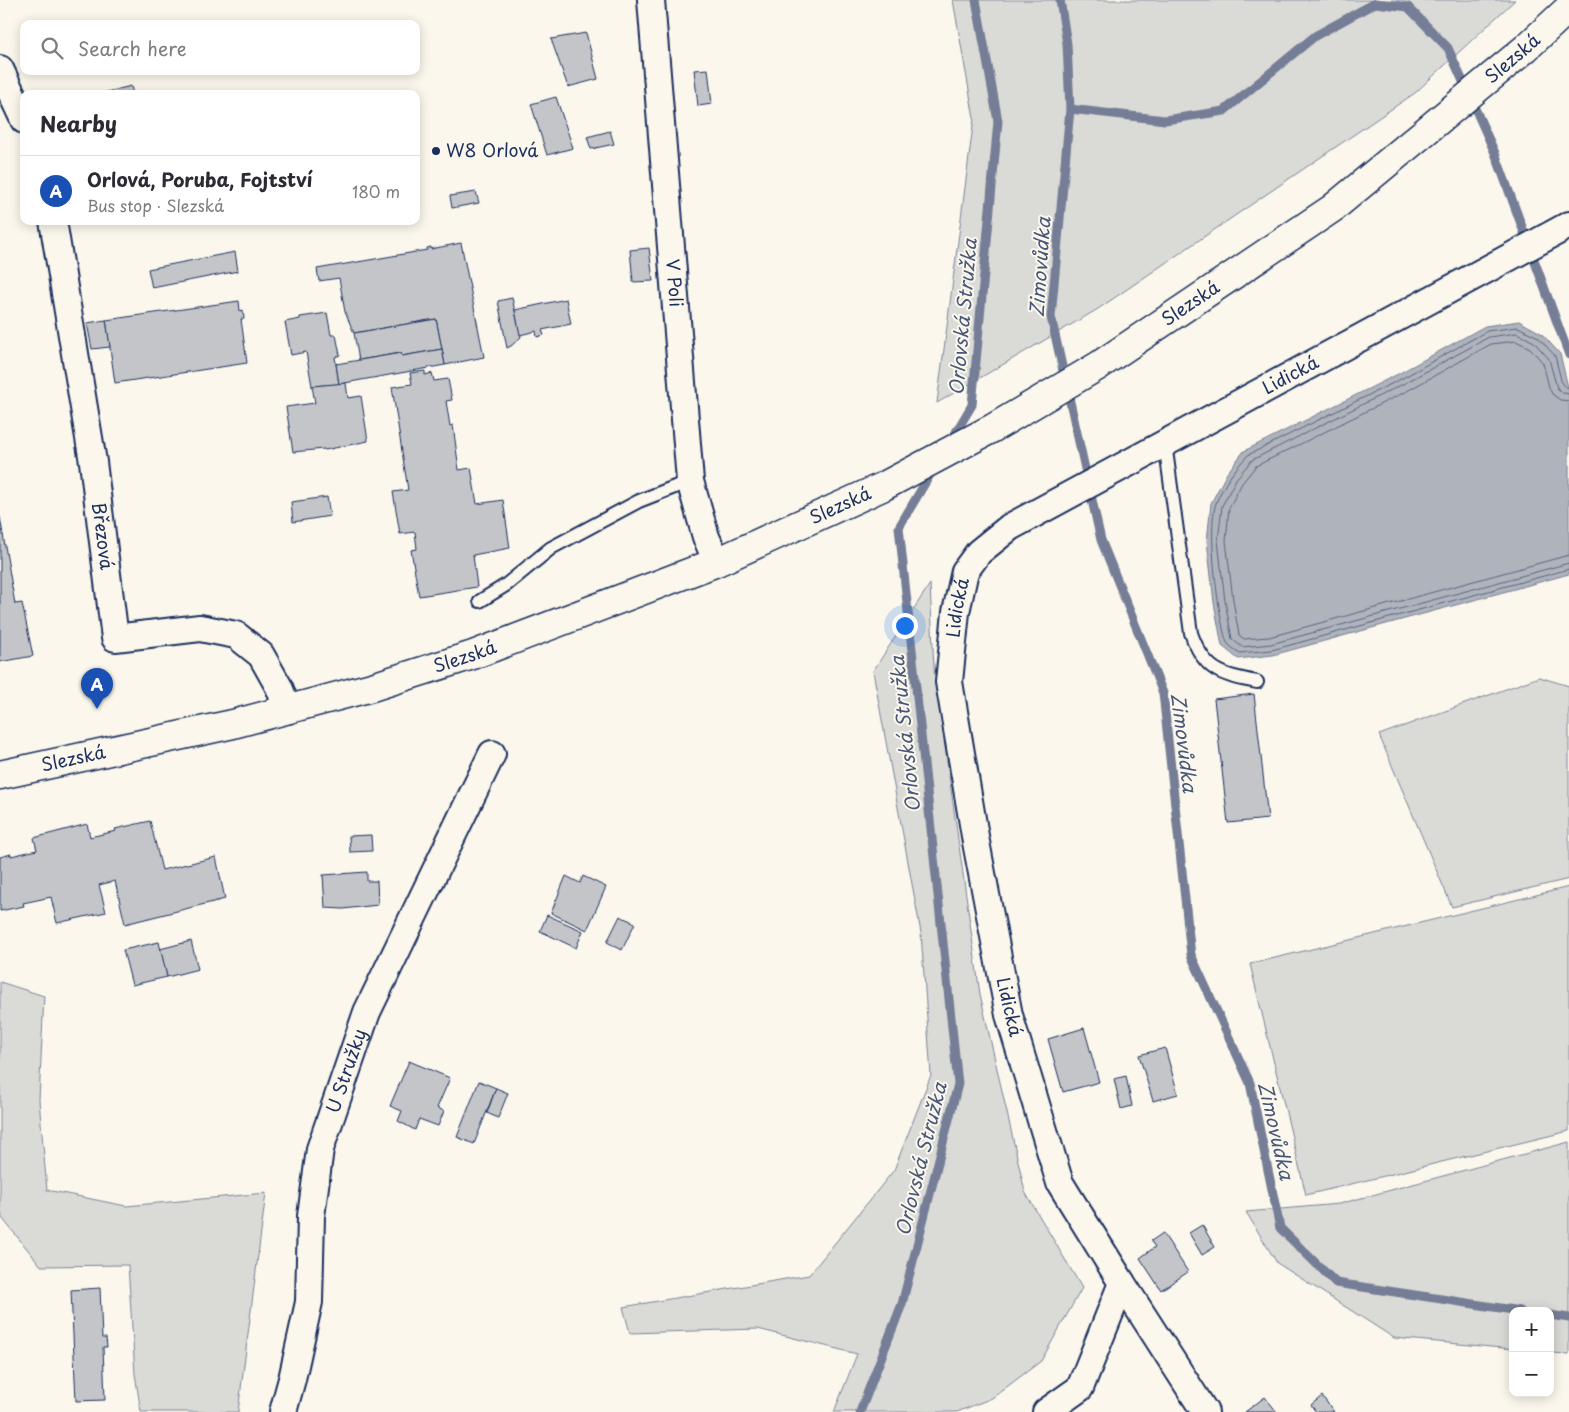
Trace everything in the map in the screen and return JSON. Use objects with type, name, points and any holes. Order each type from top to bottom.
[{"type":"street","name":"V Poli","points":[[651,0],[690,481],[706,537],[717,562]]},
{"type":"street","name":"Slezská","points":[[0,775],[131,747],[288,710],[372,687],[473,655],[717,562],[884,486],[994,428],[1098,366],[1333,208],[1526,48],[1569,8]]},
{"type":"street","points":[[0,69],[20,112]]},
{"type":"street","name":"Březová","points":[[54,225],[93,462],[115,638],[200,628],[236,635],[262,655],[279,687],[288,710]]},
{"type":"street","name":"Lidická","points":[[1205,1412],[1060,1183],[1009,1014],[948,682],[956,612],[966,571],[979,552],[1010,527],[1569,225]]},
{"type":"street","name":"U Stružky","points":[[283,1412],[309,1302],[311,1216],[320,1149],[367,1012],[492,754]]},
{"type":"street","points":[[1046,1412],[1080,1388],[1122,1283]]},
{"type":"lane","points":[[1166,443],[1191,633],[1203,658],[1211,666],[1226,676],[1257,682]]},
{"type":"lane","points":[[480,601],[506,585],[551,548],[639,501],[690,481]]},
{"type":"shaded area","points":[[953,0],[1515,0],[1415,93],[1098,309],[937,403],[974,118]]},
{"type":"shaded area","points":[[930,584],[934,669],[980,994],[1025,1192],[1082,1288],[1041,1361],[992,1398],[957,1412],[834,1412],[857,1354],[758,1329],[630,1333],[623,1307],[809,1275],[894,1170],[931,1075],[921,933],[873,671]]},
{"type":"shaded area","points":[[1539,677],[1569,686],[1569,879],[1452,907],[1379,735]]},
{"type":"shaded area","points":[[1569,887],[1569,1131],[1306,1195],[1250,964]]},
{"type":"shaded area","points":[[0,982],[44,996],[39,1100],[47,1190],[126,1206],[266,1193],[238,1412],[141,1412],[135,1374],[128,1265],[41,1266],[2,1218],[0,1206]]},
{"type":"shaded area","points":[[1569,1142],[1569,1354],[1554,1353],[1554,1307],[1509,1307],[1509,1349],[1394,1338],[1277,1263],[1246,1212],[1339,1204]]},
{"type":"water","points":[[1519,321],[1541,333],[1560,354],[1569,391],[1569,574],[1273,655],[1238,659],[1222,646],[1214,603],[1207,541],[1211,503],[1227,473],[1244,451],[1398,374],[1485,326]]},
{"type":"building","points":[[586,33],[598,79],[568,87],[551,39]]},
{"type":"building","points":[[708,69],[712,104],[698,106],[694,70]]},
{"type":"building","points":[[131,86],[132,90],[115,90]]},
{"type":"building","points":[[556,97],[573,148],[547,155],[531,104]]},
{"type":"building","points":[[610,131],[614,144],[591,149],[587,137]]},
{"type":"building","points":[[476,192],[479,203],[452,208],[450,196]]},
{"type":"building","points":[[461,243],[484,357],[445,365],[436,319],[354,333],[345,312],[339,278],[319,281],[317,269]]},
{"type":"building","points":[[649,248],[653,281],[633,282],[630,250]]},
{"type":"building","points":[[235,252],[238,271],[152,288],[148,269]]},
{"type":"building","points":[[512,298],[521,337],[507,348],[498,301]]},
{"type":"building","points":[[566,299],[571,324],[542,330],[544,335],[537,337],[536,331],[520,335],[515,310]]},
{"type":"building","points":[[239,301],[240,311],[243,310],[244,319],[241,319],[247,363],[115,383],[106,320]]},
{"type":"building","points":[[327,313],[331,335],[336,335],[340,355],[335,357],[339,384],[312,386],[306,352],[291,355],[285,322],[300,319],[300,317]]},
{"type":"building","points":[[436,319],[442,349],[402,356],[401,353],[359,360],[354,333]]},
{"type":"building","points":[[106,320],[110,347],[92,349],[87,323]]},
{"type":"building","points":[[442,349],[445,365],[339,384],[336,364],[401,353],[402,356]]},
{"type":"building","points":[[425,371],[425,375],[432,373],[434,381],[448,379],[452,400],[446,401],[450,426],[453,425],[459,470],[471,468],[477,504],[503,500],[510,548],[473,555],[477,587],[419,596],[411,550],[417,549],[415,532],[400,534],[393,492],[408,490],[392,387],[412,384],[410,373]]},
{"type":"building","points":[[346,383],[348,398],[361,396],[368,441],[325,450],[293,452],[286,407],[315,403],[312,386]]},
{"type":"building","points":[[327,497],[330,516],[293,522],[291,502]]},
{"type":"building","points":[[0,517],[15,604],[22,603],[33,656],[0,662]]},
{"type":"building","points":[[1254,694],[1268,819],[1228,823],[1214,699]]},
{"type":"building","points":[[150,821],[162,870],[216,857],[225,899],[125,924],[115,881],[99,885],[106,912],[57,923],[51,897],[23,903],[24,906],[0,911],[0,857],[37,850],[34,838],[87,824],[90,837]]},
{"type":"building","points":[[371,835],[372,851],[350,852],[349,836]]},
{"type":"building","points":[[367,872],[367,881],[377,881],[378,905],[343,909],[325,908],[323,875]]},
{"type":"building","points":[[566,876],[580,883],[583,876],[606,887],[587,930],[551,913]]},
{"type":"building","points":[[547,915],[583,931],[576,948],[540,931]]},
{"type":"building","points":[[620,916],[635,923],[622,950],[607,942]]},
{"type":"building","points":[[191,941],[198,969],[167,977],[160,949]]},
{"type":"building","points":[[159,942],[167,977],[132,985],[123,950]]},
{"type":"building","points":[[1084,1028],[1099,1082],[1063,1092],[1048,1039]]},
{"type":"building","points":[[1165,1048],[1178,1094],[1153,1101],[1139,1055]]},
{"type":"building","points":[[409,1061],[450,1078],[437,1108],[444,1111],[438,1126],[419,1119],[415,1130],[398,1121],[402,1111],[390,1106]]},
{"type":"building","points":[[1126,1076],[1132,1106],[1121,1109],[1114,1079]]},
{"type":"building","points":[[479,1081],[496,1088],[474,1144],[457,1137]]},
{"type":"building","points":[[496,1088],[508,1093],[498,1118],[487,1113]]},
{"type":"building","points":[[1202,1225],[1215,1247],[1202,1255],[1189,1233]]},
{"type":"building","points":[[1163,1233],[1188,1272],[1161,1290],[1140,1258],[1155,1247],[1151,1241]]},
{"type":"building","points":[[100,1288],[102,1338],[106,1338],[107,1347],[103,1347],[105,1400],[76,1401],[71,1290]]},
{"type":"building","points":[[1322,1396],[1334,1412],[1316,1412],[1311,1405]]},
{"type":"building","points":[[1265,1397],[1277,1412],[1245,1412]]},
{"type":"waterway","name":"Orlovská Stružka","points":[[950,442],[972,405],[998,121],[976,0]]},
{"type":"waterway","name":"Zimovůdka","points":[[1060,0],[1067,44],[1070,109],[1051,317],[1101,540],[1163,693],[1191,955],[1250,1083],[1280,1228],[1336,1283],[1509,1309]]},
{"type":"waterway","points":[[1070,109],[1165,120],[1224,111],[1315,36],[1375,3],[1408,7],[1448,48],[1495,153],[1569,355]]},
{"type":"waterway","name":"Orlovská Stružka","points":[[860,1412],[902,1304],[958,1084],[899,527],[934,468]]},
{"type":"waterway","name":"Zimovůdka","points":[[1554,1316],[1569,1318]]},
{"type":"place","name":"W8 Orlová","points":[[436,151]]},
{"type":"place","name":"Orlová, Poruba, Fojtství","points":[[97,709]]}]
